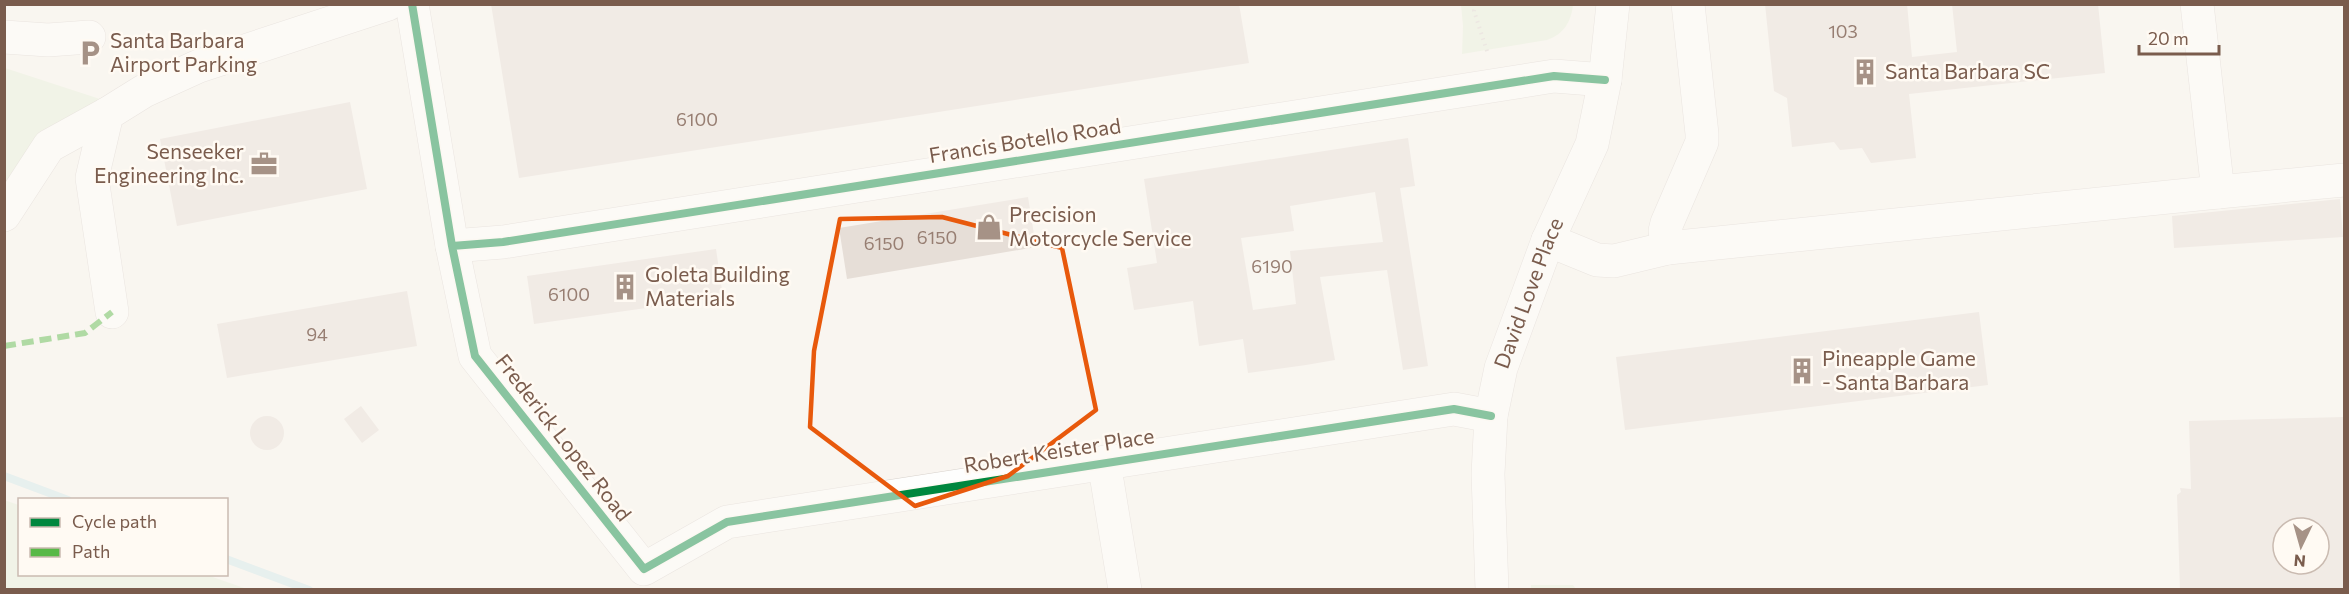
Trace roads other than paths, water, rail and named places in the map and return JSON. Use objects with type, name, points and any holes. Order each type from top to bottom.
[{"type":"street","points":[[4,215],[49,146],[144,91],[199,66],[388,4]]},
{"type":"street","name":"Frederick Lopez Road","points":[[412,4],[452,246],[475,356],[644,569]]},
{"type":"street","name":"David Love Place","points":[[1492,590],[1488,474],[1491,416],[1501,368],[1548,240],[1592,144],[1605,80],[1613,4]]},
{"type":"street","points":[[1668,248],[1665,231],[1667,223],[1702,142],[1688,4]]},
{"type":"street","points":[[2197,4],[2218,192]]},
{"type":"street","points":[[4,37],[48,40],[90,37]]},
{"type":"street","name":"Francis Botello Road","points":[[452,246],[503,242],[1554,76],[1605,80]]},
{"type":"street","points":[[107,114],[93,178],[112,312]]},
{"type":"street","points":[[1548,240],[1597,260],[1614,261],[1668,248],[2344,180]]},
{"type":"street","name":"Robert Keister Place","points":[[644,569],[727,522],[1454,409],[1491,416]]},
{"type":"street","points":[[1104,462],[1125,590]]},
{"type":"waterway","points":[[4,476],[63,498]]},
{"type":"waterway","points":[[228,560],[309,590]]},
{"type":"place","name":"Santa Barbara Airport Parking","points":[[90,53]]},
{"type":"place","name":"Santa Barbara SC","points":[[1865,72]]},
{"type":"place","name":"Senseeker Engineering Inc.","points":[[264,164]]},
{"type":"place","name":"Precision Motorcycle Service","points":[[989,227]]},
{"type":"place","name":"Goleta Building Materials","points":[[625,287]]},
{"type":"place","name":"Pineapple Game - Santa Barbara","points":[[1802,371]]}]
